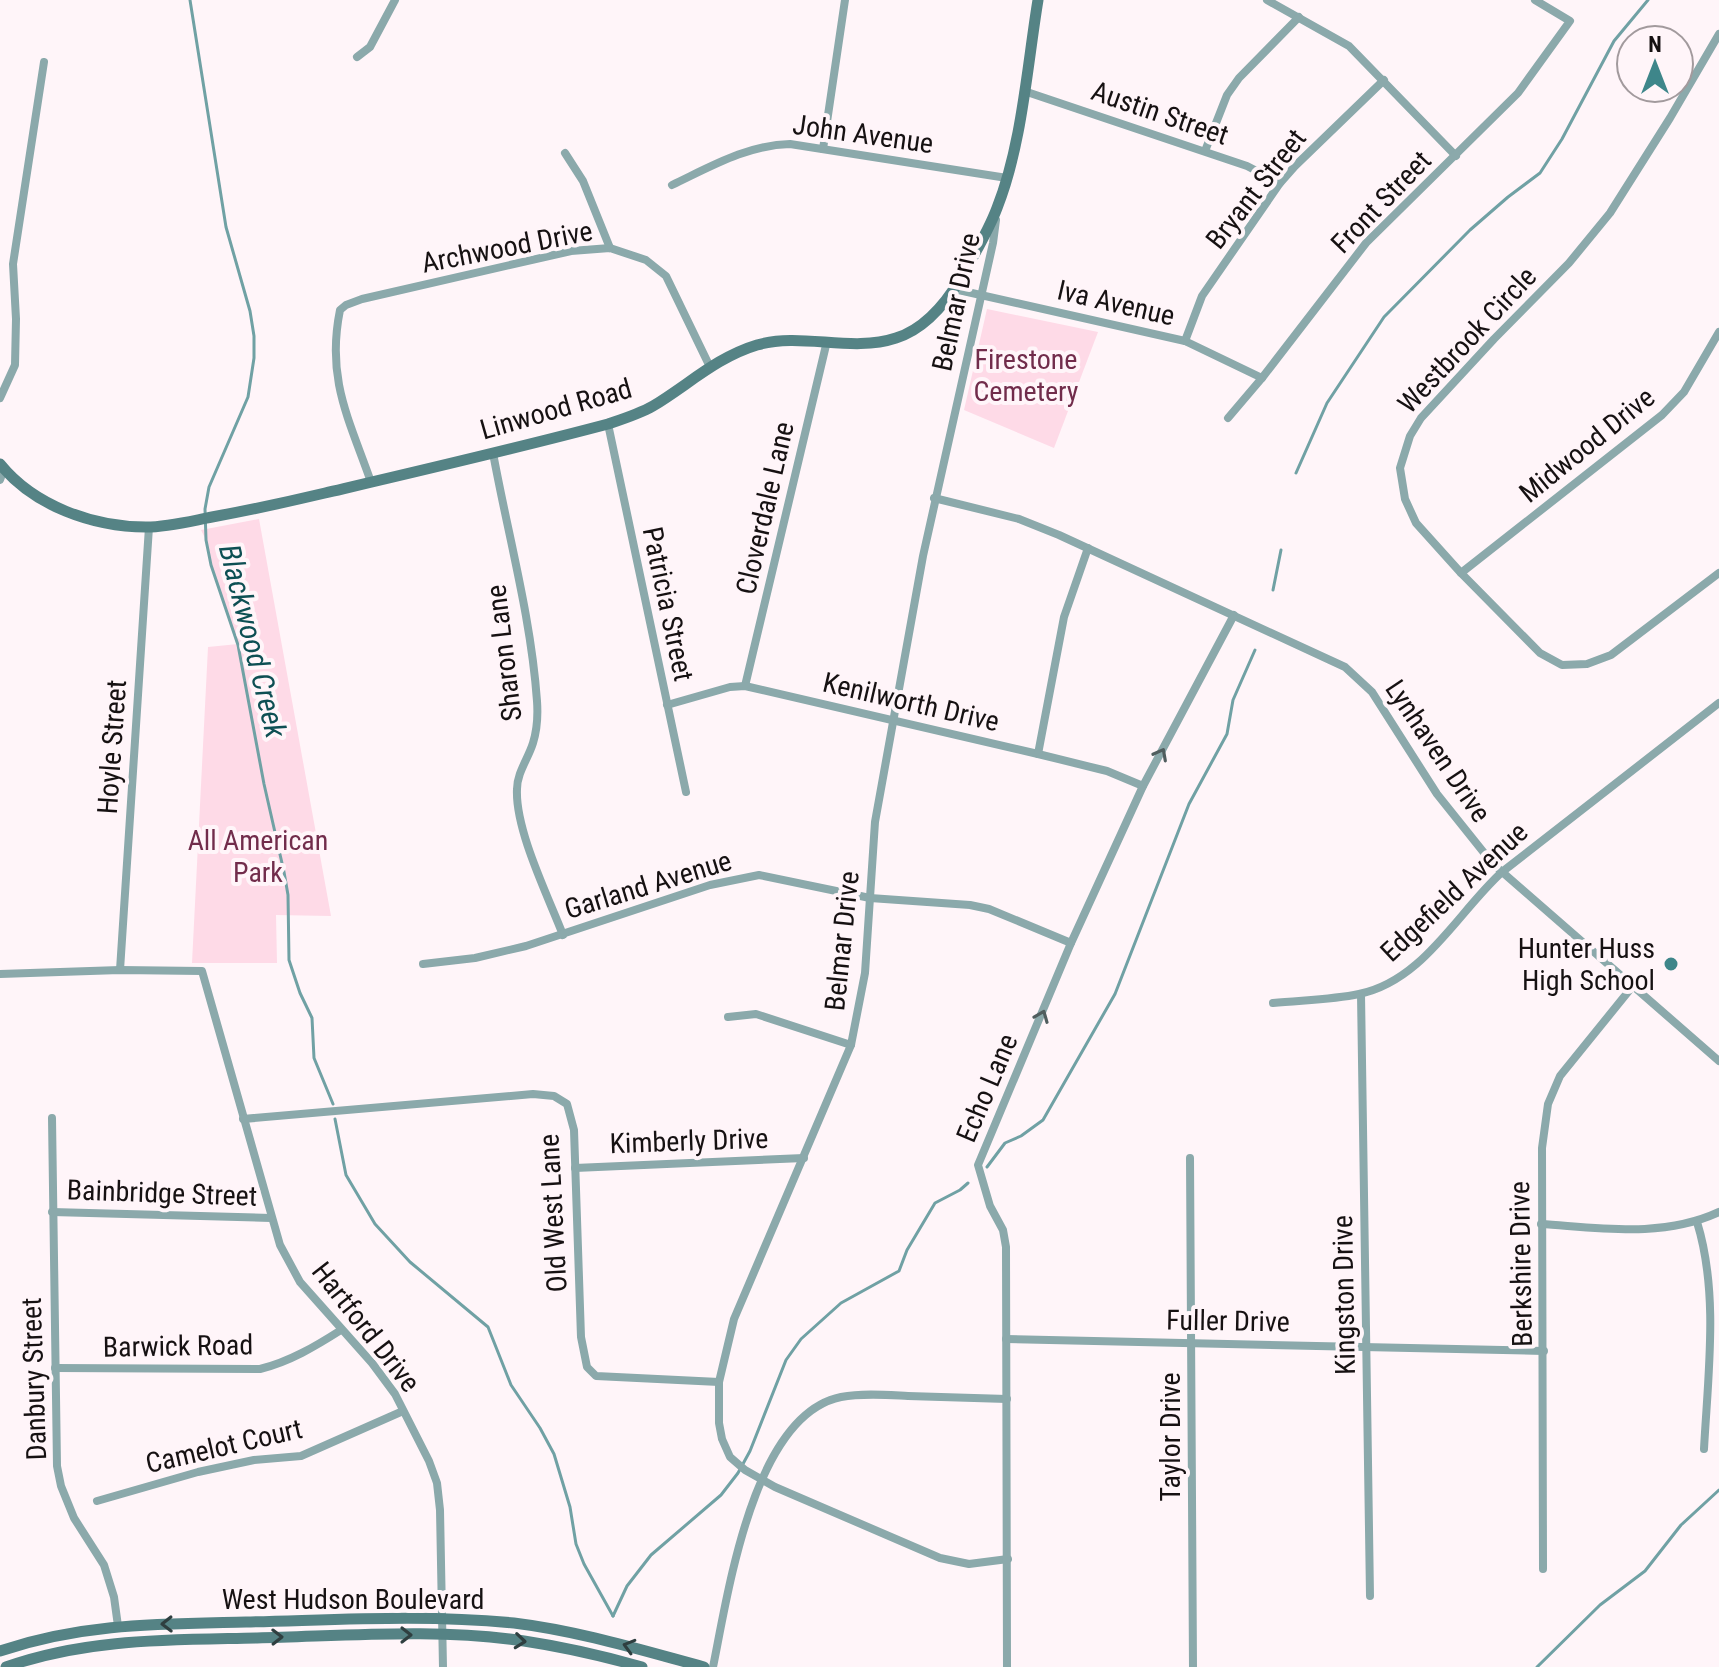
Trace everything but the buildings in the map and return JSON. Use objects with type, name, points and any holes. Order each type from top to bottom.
[{"type":"main road","name":"Linwood Road","points":[[1,471],[72,514],[108,523],[149,527],[189,522],[371,482],[608,424],[651,406],[736,352],[760,344],[781,341],[866,343],[896,338],[928,320],[954,289],[997,207],[1007,178],[1038,0]]},
{"type":"main road","name":"West Hudson Boulevard","points":[[0,1651],[73,1631],[118,1626],[440,1618],[569,1632],[704,1667]]},
{"type":"main road","name":"West Hudson Boulevard","points":[[6,1667],[59,1651],[116,1642],[442,1635],[521,1640],[642,1667]]},
{"type":"street","points":[[357,57],[370,47],[395,0]]},
{"type":"street","points":[[823,149],[845,0]]},
{"type":"street","points":[[1267,0],[1349,46],[1456,156]]},
{"type":"street","name":"Front Street","points":[[1228,418],[1366,243],[1400,206],[1456,156],[1518,93],[1570,21],[1535,0]]},
{"type":"street","points":[[1205,151],[1227,95],[1239,78],[1299,17]]},
{"type":"street","name":"Westbrook Circle","points":[[1719,34],[1610,213],[1569,263],[1421,418],[1410,436],[1400,468],[1409,510],[1416,523],[1540,653],[1562,665],[1598,661],[1611,655],[1719,573]]},
{"type":"street","points":[[0,398],[15,365],[13,264],[44,62]]},
{"type":"street","name":"Bryant Street","points":[[1185,341],[1202,296],[1280,183],[1384,80]]},
{"type":"street","name":"Austin Street","points":[[1024,91],[1247,166],[1280,183]]},
{"type":"street","name":"John Avenue","points":[[672,185],[760,147],[790,144],[1007,178]]},
{"type":"street","points":[[565,153],[583,181],[610,248]]},
{"type":"street","name":"Belmar Drive","points":[[997,207],[993,243],[934,498],[875,822],[865,973],[851,1045],[734,1319],[726,1342],[719,1382],[719,1423],[730,1457],[761,1480],[940,1558],[969,1564],[1008,1559]]},
{"type":"street","name":"Archwood Drive","points":[[371,482],[336,379],[334,354],[337,325],[340,310],[346,305],[571,251],[610,248],[646,260],[666,276],[710,367]]},
{"type":"street","name":"Iva Avenue","points":[[954,289],[1185,341],[1262,378]]},
{"type":"street","name":"Midwood Drive","points":[[1461,573],[1662,415],[1684,392],[1719,332]]},
{"type":"street","name":"Cloverdale Lane","points":[[745,686],[827,341]]},
{"type":"street","name":"Patricia Street","points":[[608,424],[686,792]]},
{"type":"street","name":"Sharon Lane","points":[[493,453],[529,635],[538,705],[533,744],[519,776],[519,809],[536,865],[563,935]]},
{"type":"street","name":"Lynhaven Drive","points":[[934,498],[1019,519],[1088,548],[1329,658],[1364,682],[1437,794],[1473,842],[1502,872],[1719,1061]]},
{"type":"street","name":"Hoyle Street","points":[[120,970],[149,527]]},
{"type":"street","points":[[1038,754],[1064,617],[1088,548]]},
{"type":"street","name":"Echo Lane","points":[[1007,1667],[1004,1238],[978,1165],[1071,943],[1143,786],[1234,615]]},
{"type":"street","name":"Kenilworth Drive","points":[[667,705],[730,687],[745,686],[1107,771],[1143,786]]},
{"type":"street","name":"Edgefield Avenue","points":[[1273,1003],[1361,994],[1403,974],[1425,956],[1482,890],[1502,872],[1719,703]]},
{"type":"street","name":"Garland Avenue","points":[[423,964],[475,958],[563,935],[741,877],[776,877],[870,898],[970,905],[989,909],[1071,943]]},
{"type":"street","points":[[0,974],[120,970]]},
{"type":"street","name":"Hartford Drive","points":[[120,970],[202,971],[280,1245],[300,1282],[381,1375],[422,1443],[438,1493],[443,1667]]},
{"type":"street","name":"Berkshire Drive","points":[[1543,1569],[1541,1224],[1545,1119],[1553,1090],[1578,1052],[1632,987]]},
{"type":"street","name":"Kingston Drive","points":[[1361,994],[1370,1596]]},
{"type":"street","points":[[728,1017],[756,1014],[851,1045]]},
{"type":"street","name":"Old West Lane","points":[[243,1119],[533,1094],[554,1096],[567,1104],[574,1130],[581,1337],[587,1367],[596,1376],[719,1382]]},
{"type":"street","name":"Danbury Street","points":[[52,1118],[57,1466],[61,1486],[74,1518],[104,1565],[114,1597],[118,1626]]},
{"type":"street","name":"Kimberly Drive","points":[[575,1168],[804,1158]]},
{"type":"street","name":"Taylor Drive","points":[[1190,1158],[1193,1667]]},
{"type":"street","name":"Bainbridge Street","points":[[52,1212],[271,1218]]},
{"type":"street","points":[[1541,1224],[1651,1229],[1680,1227],[1719,1212]]},
{"type":"street","points":[[1697,1222],[1710,1266],[1712,1292],[1704,1449]]},
{"type":"street","name":"Barwick Road","points":[[55,1368],[260,1369],[298,1355],[341,1330]]},
{"type":"street","name":"Fuller Drive","points":[[1006,1339],[1544,1351]]},
{"type":"street","points":[[713,1667],[746,1517],[761,1480],[802,1416],[828,1401],[857,1395],[1007,1399]]},
{"type":"street","name":"Camelot Court","points":[[97,1501],[198,1472],[254,1460],[301,1456],[403,1411]]},
{"type":"green space","name":"Firestone Cemetery","points":[[987,309],[1098,332],[1054,448],[964,410]]},
{"type":"green space","name":"All American Park","points":[[259,519],[331,916],[276,915],[277,963],[192,963],[208,647],[238,644],[201,530]]},
{"type":"waterway","name":"Blackwood Creek","points":[[190,0],[226,227],[254,336],[248,397],[209,487],[205,509],[206,540],[211,565],[238,645],[284,872],[288,895],[289,960],[312,1018],[314,1058],[333,1104]]},
{"type":"waterway","points":[[1296,473],[1327,403],[1384,317],[1470,230],[1540,173],[1562,139],[1614,41],[1648,0]]},
{"type":"waterway","points":[[1273,590],[1281,550]]},
{"type":"waterway","points":[[987,1167],[1005,1143],[1043,1120],[1115,994],[1189,804],[1227,734],[1233,700],[1255,650]]},
{"type":"waterway","name":"Blackwood Creek","points":[[335,1119],[346,1175],[375,1224],[410,1262],[488,1327],[511,1385],[554,1454],[570,1507],[576,1544],[613,1616]]},
{"type":"waterway","points":[[613,1616],[627,1586],[651,1555],[721,1495],[738,1473],[750,1451],[786,1360],[801,1339],[841,1303],[899,1271],[907,1250],[935,1203],[968,1183]]},
{"type":"waterway","points":[[1537,1667],[1600,1605],[1645,1571],[1681,1525],[1719,1490]]},
{"type":"place","name":"Hunter Huss High School","points":[[1671,964]]}]
